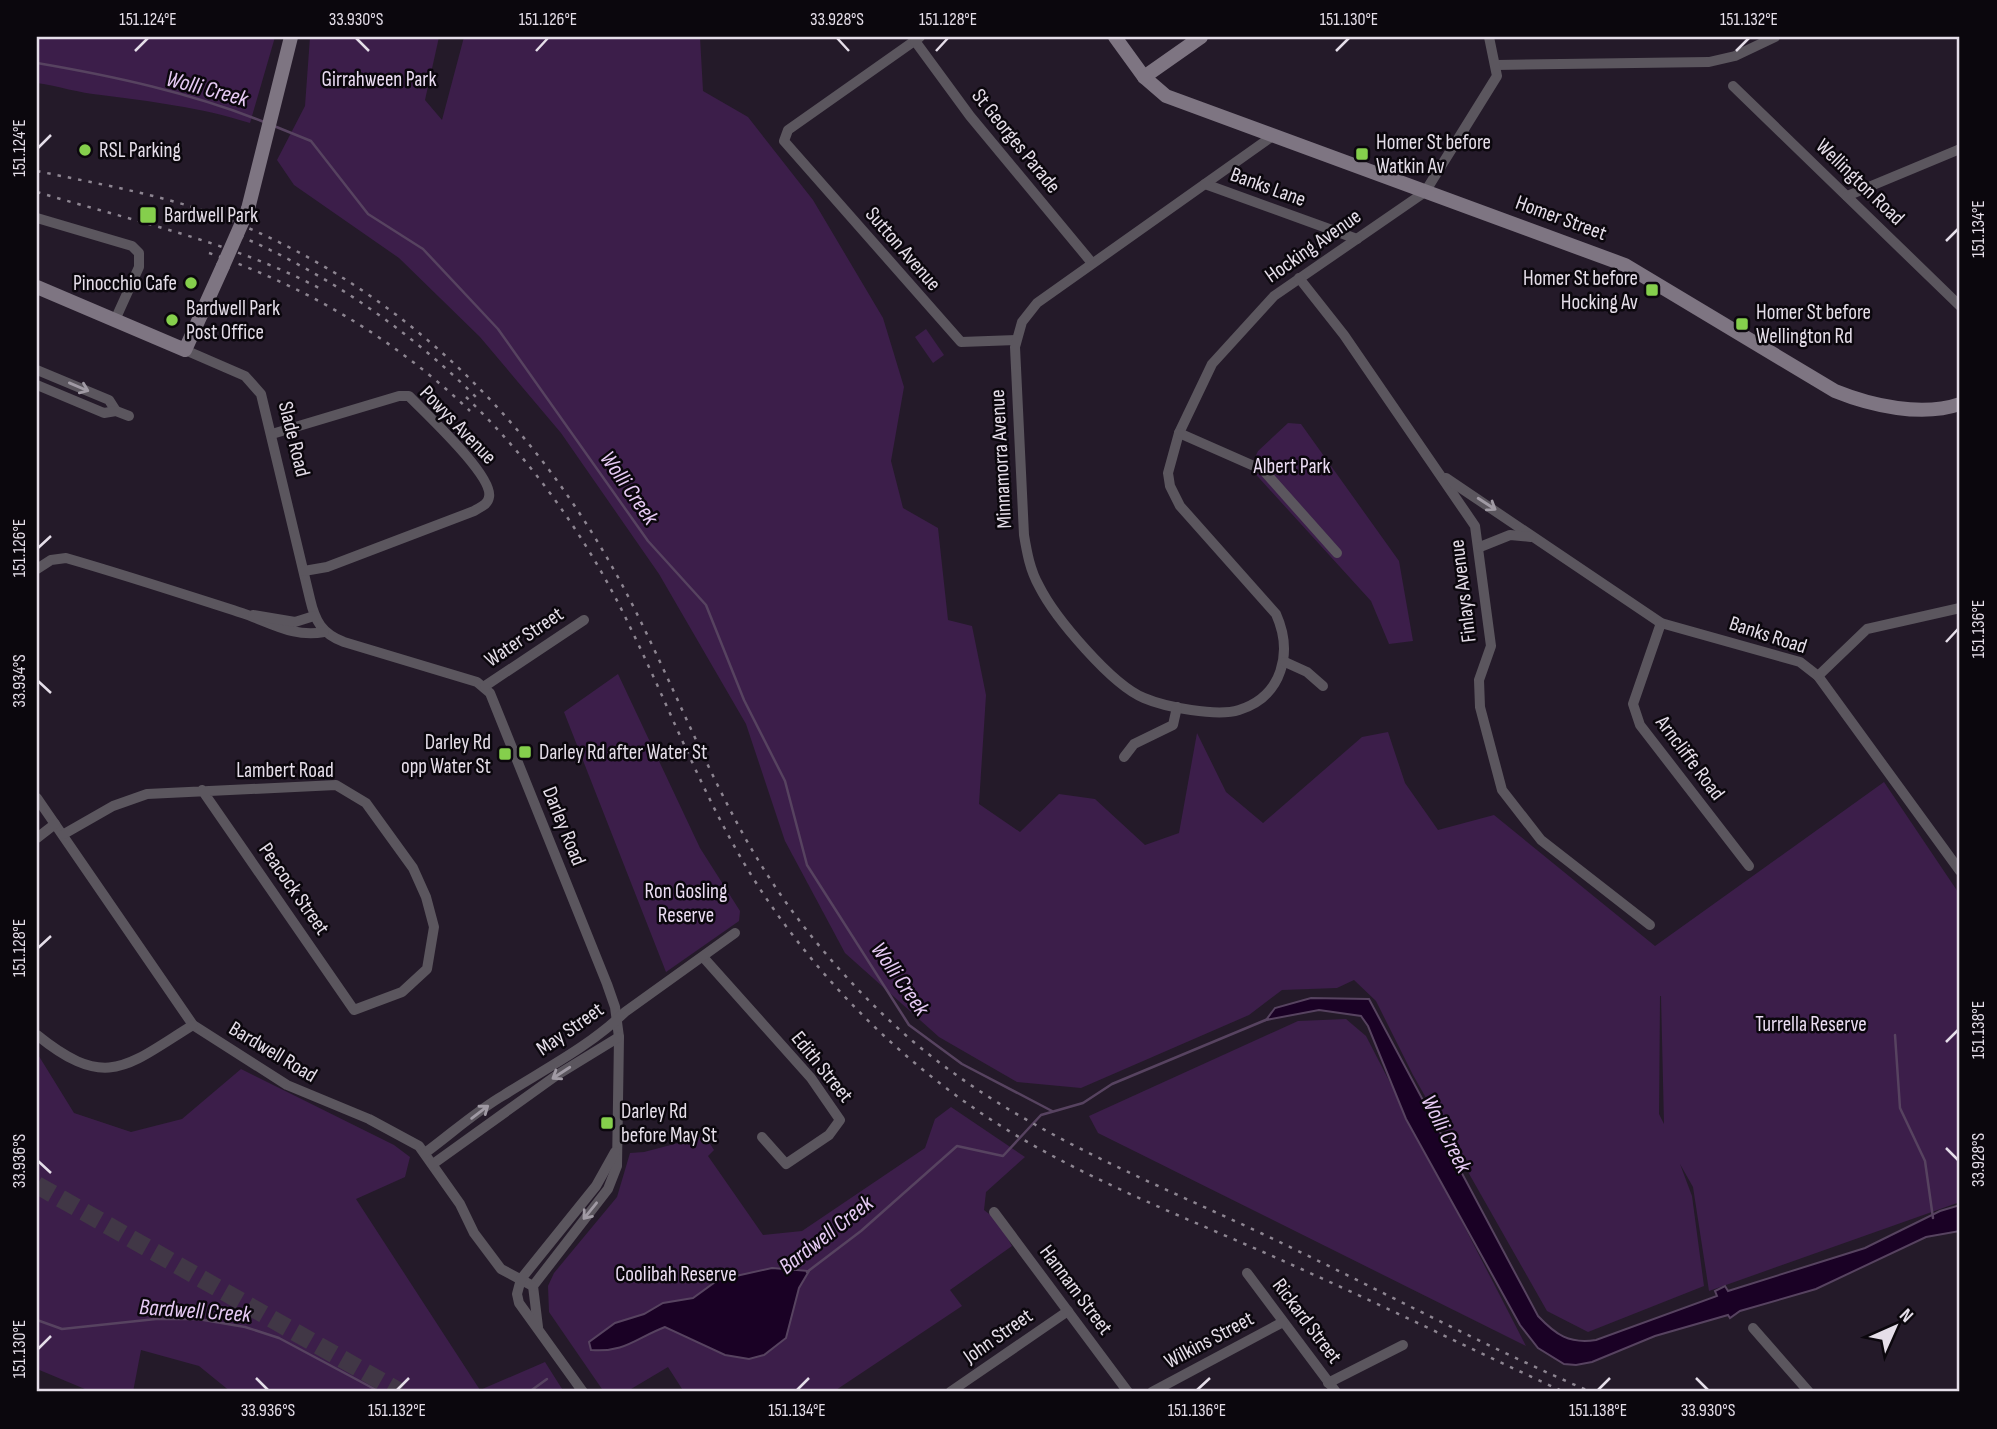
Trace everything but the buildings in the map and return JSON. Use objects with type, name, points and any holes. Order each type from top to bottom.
[{"type":"main road","name":"Homer Street","points":[[1115,37],[1144,77],[1156,89],[1177,101],[1625,265],[1845,395],[1918,410],[1940,410],[1960,404]]},
{"type":"main road","points":[[1144,77],[1201,37]]},
{"type":"main road","points":[[186,350],[248,209],[291,39]]},
{"type":"main road","name":"Slade Road","points":[[37,287],[186,350]]},
{"type":"street","points":[[1425,191],[1497,76],[1497,65],[1489,37]]},
{"type":"street","points":[[1497,65],[1709,62],[1735,56],[1775,37]]},
{"type":"street","name":"Sutton Avenue","points":[[917,39],[783,137],[961,342],[1016,340]]},
{"type":"street","name":"St Georges Parade","points":[[917,39],[970,116],[1091,263]]},
{"type":"street","name":"Wellington Road","points":[[1733,86],[1960,306]]},
{"type":"street","points":[[1016,340],[1023,322],[1037,303],[1274,135]]},
{"type":"street","points":[[1847,196],[1960,149]]},
{"type":"street","name":"Banks Lane","points":[[1205,184],[1357,239]]},
{"type":"street","name":"Hocking Avenue","points":[[1285,662],[1284,632],[1276,614],[1189,519],[1170,486],[1168,473],[1179,433],[1212,364],[1274,296],[1425,191]]},
{"type":"street","points":[[37,218],[132,246],[139,253],[139,267],[115,320]]},
{"type":"street","name":"Finlays Avenue","points":[[1299,278],[1344,335],[1468,513],[1480,547],[1491,646],[1479,680],[1480,707],[1502,790],[1541,841],[1650,925]]},
{"type":"street","name":"Minnamorra Avenue","points":[[1016,340],[1027,558],[1037,583],[1052,608],[1119,684],[1143,698],[1177,707],[1215,711],[1240,709],[1262,696],[1285,662]]},
{"type":"street","name":"Slade Road","points":[[186,350],[240,373],[254,384],[263,399],[314,616]]},
{"type":"street","points":[[37,370],[109,400],[116,411]]},
{"type":"street","points":[[37,385],[104,413],[116,411],[129,416]]},
{"type":"street","name":"Powys Avenue","points":[[272,434],[399,396],[409,396],[459,448],[488,484],[490,495],[486,504],[474,511],[327,567],[304,571]]},
{"type":"street","points":[[1179,433],[1263,470],[1337,553]]},
{"type":"street","name":"Banks Road","points":[[1441,475],[1661,623],[1800,662],[1818,676],[1960,871]]},
{"type":"street","points":[[1480,547],[1510,535],[1532,537]]},
{"type":"street","points":[[37,569],[51,560],[66,558],[245,614],[288,631],[312,634],[324,632]]},
{"type":"street","points":[[1818,676],[1867,629],[1960,608]]},
{"type":"street","points":[[245,614],[295,622],[314,616],[324,632],[344,642],[485,686]]},
{"type":"street","name":"Water Street","points":[[485,686],[584,620]]},
{"type":"street","name":"Arncliffe Road","points":[[1661,623],[1633,704],[1640,725],[1749,866]]},
{"type":"street","points":[[1285,662],[1307,672],[1323,686]]},
{"type":"street","name":"Darley Road","points":[[485,686],[607,984],[619,1037],[617,1166],[608,1189],[533,1286]]},
{"type":"street","points":[[1124,757],[1134,744],[1173,725],[1177,707]]},
{"type":"street","name":"Lambert Road","points":[[64,834],[113,806],[148,794],[336,785],[366,803],[413,868],[426,897],[434,927],[427,969],[402,992],[374,1005],[354,1010]]},
{"type":"street","name":"Peacock Street","points":[[202,790],[354,1010]]},
{"type":"street","name":"Bardwell Road","points":[[37,798],[193,1025],[287,1085],[369,1119],[419,1146],[460,1204],[474,1233],[494,1260],[508,1274],[533,1286]]},
{"type":"street","points":[[37,838],[55,824]]},
{"type":"street","name":"May Street","points":[[425,1153],[504,1094],[524,1084],[617,1020],[736,933]]},
{"type":"street","name":"Edith Street","points":[[703,957],[811,1078],[840,1120],[829,1135],[786,1164],[762,1137]]},
{"type":"street","points":[[37,1035],[74,1059],[114,1069],[131,1064],[193,1025]]},
{"type":"street","name":"May Street","points":[[433,1164],[557,1074],[619,1037]]},
{"type":"street","name":"Darley Road","points":[[521,1279],[596,1186],[616,1151]]},
{"type":"street","name":"Hannam Street","points":[[994,1212],[1128,1392]]},
{"type":"street","name":"Rickard Street","points":[[1247,1273],[1336,1392]]},
{"type":"street","points":[[521,1279],[517,1294],[519,1303],[583,1392]]},
{"type":"street","points":[[533,1286],[538,1327]]},
{"type":"street","name":"John Street","points":[[950,1392],[1068,1311]]},
{"type":"street","name":"Wilkins Street","points":[[1152,1392],[1283,1322]]},
{"type":"street","points":[[1753,1328],[1809,1392]]},
{"type":"street","points":[[1328,1382],[1403,1345]]},
{"type":"green space","points":[[37,37],[275,37],[250,123],[194,109],[37,83]]},
{"type":"green space","points":[[310,37],[439,37],[425,100],[442,120],[464,37],[700,37],[703,91],[748,117],[813,200],[883,318],[904,387],[891,461],[903,508],[938,528],[948,620],[972,626],[986,695],[979,804],[1020,832],[1059,794],[1095,799],[1145,845],[1179,833],[1197,733],[1226,792],[1263,823],[1362,737],[1388,732],[1405,783],[1438,830],[1494,815],[1655,946],[1884,782],[1960,895],[1960,1202],[1709,1291],[1693,1187],[1680,1164],[1692,1196],[1704,1286],[1588,1332],[1547,1311],[1413,1075],[1376,1001],[1354,980],[1337,988],[1282,990],[1249,1015],[1081,1088],[1017,1082],[939,1037],[845,953],[785,841],[746,724],[659,574],[561,433],[480,337],[399,258],[294,185],[277,160],[305,106]],"holes":[[[1661,996],[1664,1124],[1659,1114]]]},
{"type":"green space","points":[[926,329],[944,355],[933,363],[915,337]]},
{"type":"green space","name":"Albert Park","points":[[1288,423],[1301,424],[1399,561],[1413,641],[1389,644],[1371,601],[1250,468],[1258,451]]},
{"type":"green space","name":"Ron Gosling Reserve","points":[[618,674],[700,848],[740,911],[739,921],[666,972],[564,712]]},
{"type":"green space","points":[[1346,1019],[1366,1036],[1526,1346],[1098,1133],[1089,1116],[1298,1021]]},
{"type":"green space","points":[[37,1053],[74,1113],[131,1132],[182,1119],[241,1069],[394,1145],[410,1157],[405,1177],[356,1199],[480,1390],[545,1362],[564,1392],[231,1392],[199,1366],[141,1350],[133,1392],[92,1392],[37,1369]]},
{"type":"green space","name":"Coolibah Reserve","points":[[951,1107],[1025,1157],[986,1192],[984,1210],[997,1220],[1012,1246],[950,1290],[962,1306],[833,1392],[684,1392],[668,1367],[626,1392],[604,1392],[549,1312],[548,1286],[554,1273],[617,1197],[630,1153],[644,1152],[705,1136],[714,1150],[708,1156],[763,1235],[802,1231],[925,1148],[935,1119]]},
{"type":"shaded area","points":[[1311,998],[1369,999],[1538,1316],[1564,1337],[1578,1341],[1596,1340],[1717,1296],[1715,1291],[1725,1286],[1728,1291],[1865,1248],[1940,1211],[1960,1205],[1960,1231],[1926,1237],[1816,1289],[1740,1311],[1730,1318],[1728,1315],[1655,1336],[1592,1362],[1564,1364],[1538,1348],[1520,1325],[1406,1119],[1368,1026],[1361,1016],[1319,1010],[1266,1020],[1275,1008]]},
{"type":"shaded area","points":[[772,1268],[809,1271],[799,1288],[786,1338],[764,1355],[749,1359],[725,1355],[665,1327],[622,1347],[591,1350],[589,1342],[615,1323],[644,1314],[663,1303],[693,1298],[718,1280]]},
{"type":"waterway","name":"Wolli Creek","points":[[37,63],[152,86],[209,102],[264,122]]},
{"type":"waterway","name":"Wolli Creek","points":[[274,126],[311,141],[368,214],[423,249],[498,329],[648,541],[706,605],[744,700],[785,781],[807,865],[909,1025],[962,1064],[1052,1111]]},
{"type":"waterway","name":"Bardwell Creek","points":[[807,1272],[861,1231],[957,1146],[1003,1156],[1041,1115],[1083,1103],[1112,1084],[1268,1019]]},
{"type":"waterway","points":[[1895,1035],[1900,1108],[1925,1161],[1933,1218]]},
{"type":"waterway","name":"Bardwell Creek","points":[[37,1320],[62,1329],[156,1319],[198,1319],[245,1327],[279,1338],[380,1392]]},
{"type":"waterway","name":"Bardwell Creek","points":[[529,1392],[547,1379]]},
{"type":"tunnel","points":[[37,1185],[400,1392]]},
{"type":"railway","points":[[37,171],[187,205],[279,242],[346,280],[407,323],[464,373],[515,428],[562,488],[604,552],[640,620],[729,808],[774,885],[809,933],[848,979],[890,1021],[932,1057],[1021,1117],[1069,1143],[1591,1392]]},
{"type":"railway","points":[[37,192],[217,245],[321,289]]},
{"type":"railway","points":[[240,236],[305,268],[366,306],[424,350],[478,399]]},
{"type":"railway","points":[[209,253],[281,282],[348,318],[411,361],[470,411]]},
{"type":"railway","points":[[466,397],[538,477],[598,565],[631,629],[708,796],[762,892],[784,924],[833,984],[887,1039],[978,1111],[1052,1156],[1564,1392]]},
{"type":"place","name":"RSL Parking","points":[[85,150]]},
{"type":"place","name":"Homer St before Watkin Av","points":[[1362,154]]},
{"type":"place","name":"Bardwell Park","points":[[148,215]]},
{"type":"place","name":"Pinocchio Cafe","points":[[191,283]]},
{"type":"place","name":"Homer St before Hocking Av","points":[[1652,290]]},
{"type":"place","name":"Bardwell Park Post Office","points":[[172,320]]},
{"type":"place","name":"Homer St before Wellington Rd","points":[[1742,324]]},
{"type":"place","name":"Darley Rd after Water St","points":[[525,752]]},
{"type":"place","name":"Darley Rd opp Water St","points":[[505,754]]},
{"type":"place","name":"Darley Rd before May St","points":[[607,1123]]},
{"type":"park label","name":"Girrahween Park","points":[[379,79]]},
{"type":"park label","name":"Turrella Reserve","points":[[1811,1024]]}]
